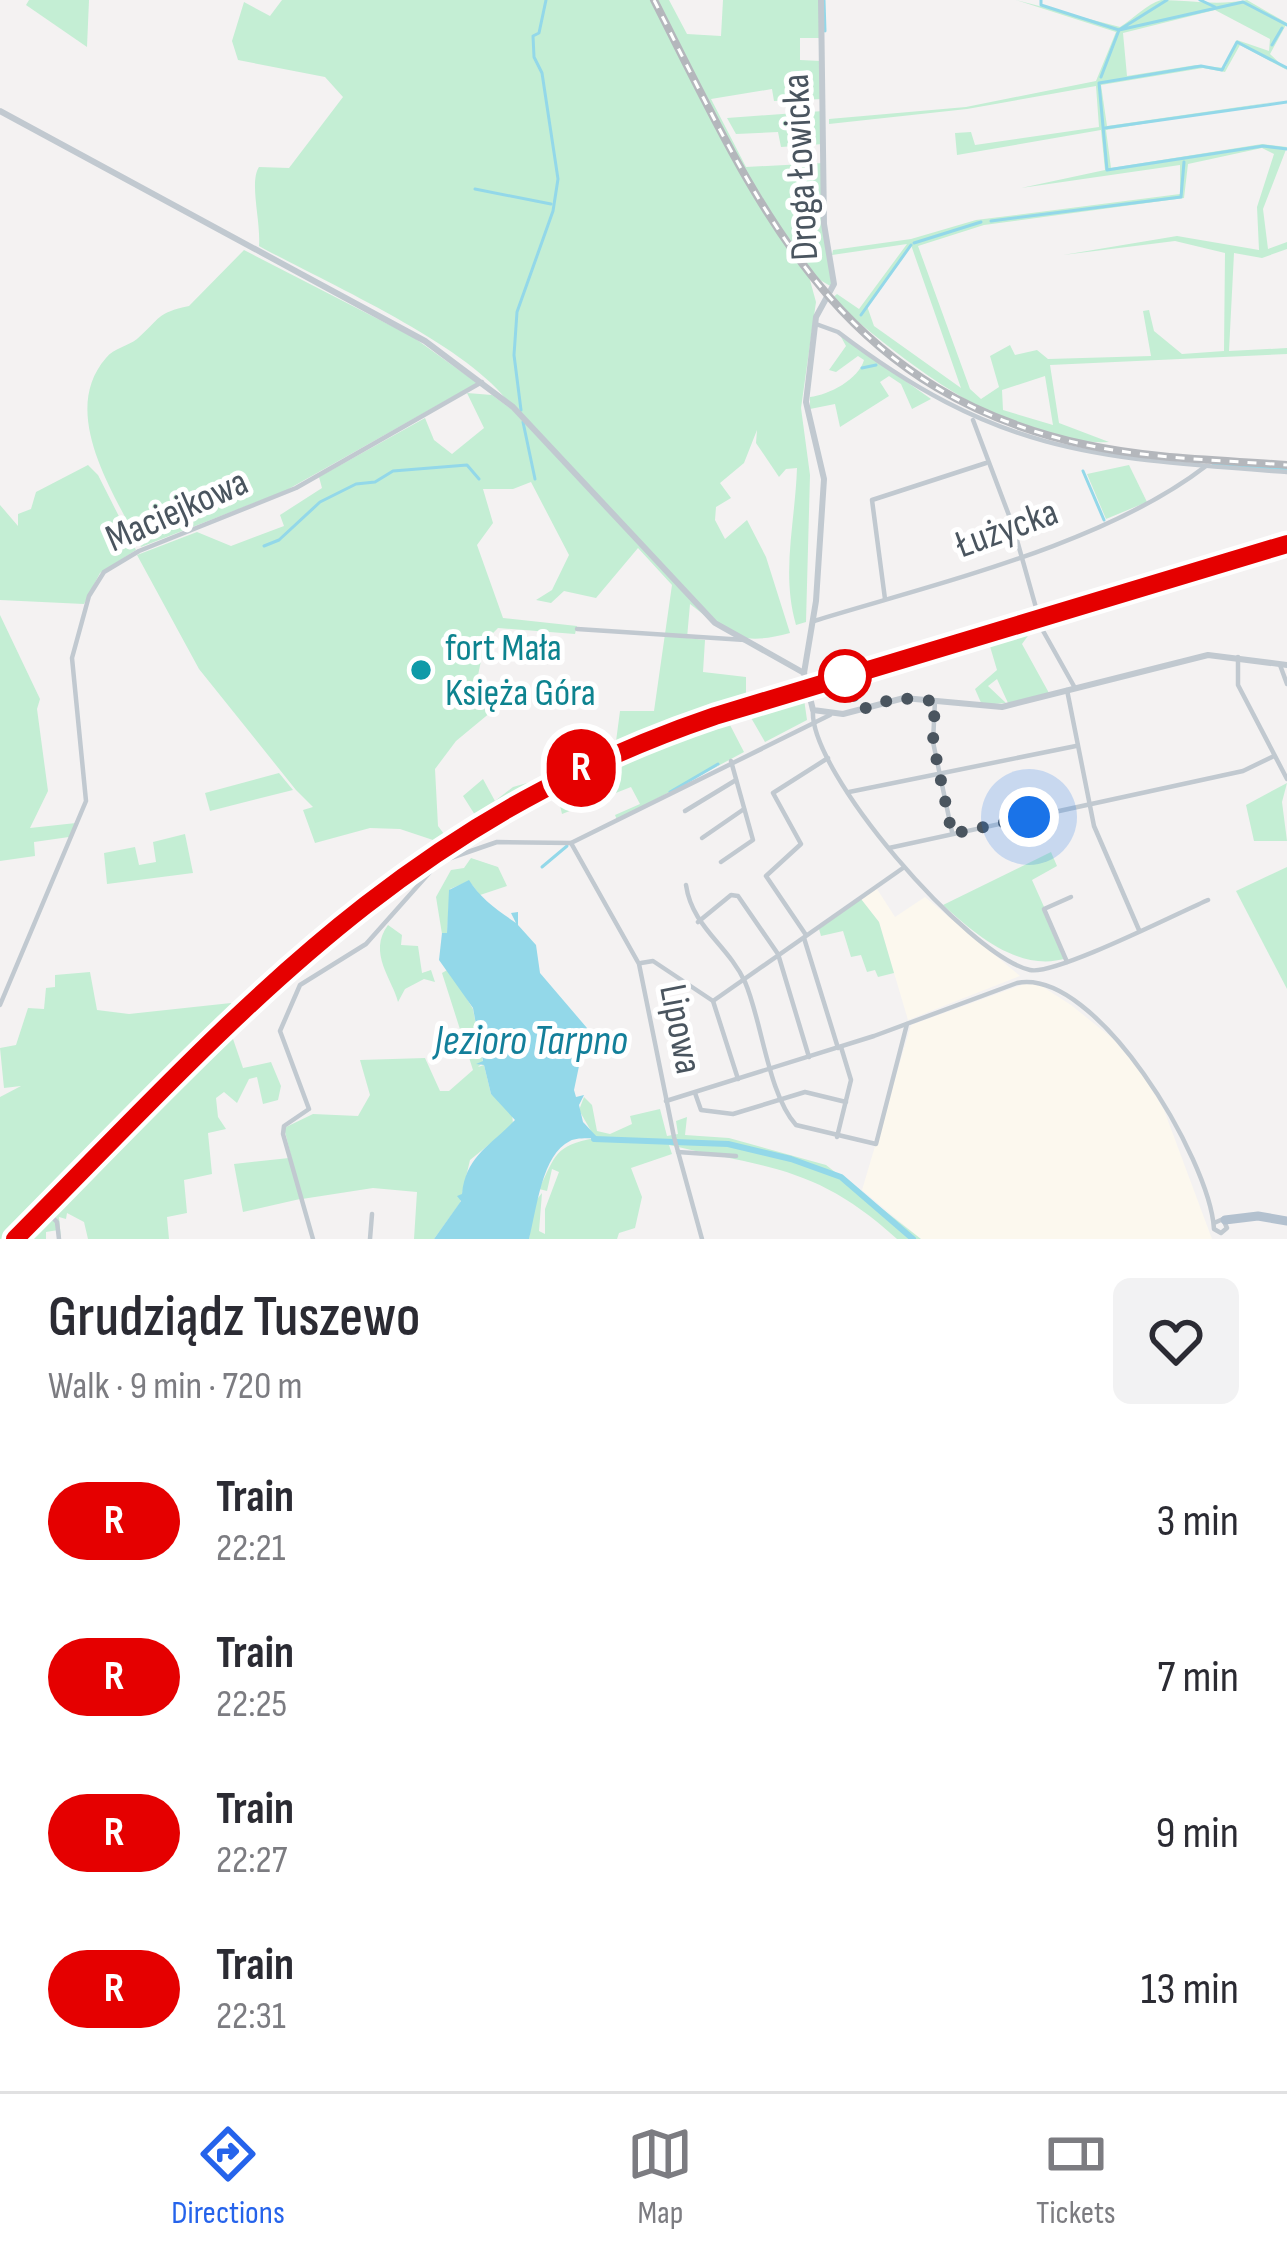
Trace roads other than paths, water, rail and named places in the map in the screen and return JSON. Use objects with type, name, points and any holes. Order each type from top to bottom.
[{"type":"main road","points":[[1221,1229],[1241,1219],[1269,1217],[1287,1223]]},
{"type":"street","name":"Droga Łowicka","points":[[804,674],[814,621],[824,479],[806,402],[814,324],[834,286],[824,224],[821,0]]},
{"type":"street","points":[[0,110],[412,332],[483,382],[540,434],[706,614],[804,674],[812,722],[828,758],[903,868],[950,917],[1104,1027],[1150,1078],[1221,1229]]},
{"type":"street","points":[[814,324],[838,332],[901,378],[973,418],[1100,457],[1287,472]]},
{"type":"street","name":"Maciejkowa","points":[[0,1005],[86,801],[72,658],[89,596],[104,572],[144,549],[296,488],[483,382]]},
{"type":"street","points":[[973,418],[1042,629],[1071,689],[1076,746],[1089,804],[1139,930]]},
{"type":"street","points":[[885,599],[872,500],[986,463]]},
{"type":"street","name":"Łużycka","points":[[814,621],[1022,557],[1165,497],[1207,466]]},
{"type":"street","points":[[578,629],[747,640]]},
{"type":"street","points":[[313,1239],[283,1133],[284,1126],[309,1109],[280,1031],[300,985],[366,944],[431,868],[449,857],[496,842],[571,843],[812,722],[896,698],[1002,707],[1203,656],[1284,665],[1287,684]]},
{"type":"street","points":[[1238,657],[1237,682],[1287,779]]},
{"type":"street","points":[[935,701],[933,738],[952,834]]},
{"type":"street","points":[[813,710],[830,715]]},
{"type":"street","points":[[849,792],[1076,746]]},
{"type":"street","points":[[889,848],[1243,771],[1274,756]]},
{"type":"street","points":[[828,758],[773,793],[800,844],[766,876],[805,936],[851,1080],[837,1137]]},
{"type":"street","points":[[721,862],[753,840],[731,761]]},
{"type":"street","points":[[686,811],[736,780]]},
{"type":"street","points":[[702,838],[744,809]]},
{"type":"street","name":"Lipowa","points":[[571,843],[639,964],[674,1137],[702,1239]]},
{"type":"street","points":[[713,1001],[903,868]]},
{"type":"street","points":[[686,885],[698,922],[743,979],[792,1122],[874,1146],[907,1024]]},
{"type":"street","points":[[698,922],[731,895],[738,896],[778,954],[809,1057]]},
{"type":"street","points":[[1067,962],[1044,909],[1071,897]]},
{"type":"street","points":[[666,1101],[907,1024],[1017,983],[1208,900]]},
{"type":"street","points":[[639,964],[653,962],[713,1001],[738,1079]]},
{"type":"street","points":[[695,1093],[706,1112],[740,1113],[805,1092],[845,1102]]},
{"type":"street","points":[[677,1149],[736,1156]]},
{"type":"street","points":[[46,1212],[57,1222],[59,1239]]},
{"type":"street","points":[[370,1239],[372,1214]]},
{"type":"water","name":"Jezioro Tarpno","points":[[469,880],[516,923],[511,913],[518,912],[518,925],[536,945],[540,973],[587,1028],[574,1090],[576,1097],[584,1095],[579,1105],[583,1122],[598,1138],[570,1141],[553,1157],[529,1239],[434,1239],[461,1201],[457,1196],[462,1194],[474,1161],[515,1120],[491,1094],[484,1065],[476,1064],[483,1061],[480,1046],[475,1046],[479,1041],[473,1008],[439,960],[442,933],[447,933],[449,890]]},
{"type":"waterway","points":[[521,410],[514,355],[517,312],[553,211],[558,179],[542,73],[534,57],[533,36],[539,33],[546,0]]},
{"type":"waterway","points":[[824,0],[825,31]]},
{"type":"waterway","points":[[1041,0],[1041,5],[1119,30],[1101,77]]},
{"type":"waterway","points":[[1167,0],[1119,30],[1243,2],[1287,25]]},
{"type":"waterway","points":[[1200,0],[1215,7]]},
{"type":"waterway","points":[[1272,45],[1282,28]]},
{"type":"waterway","points":[[1287,68],[1237,42],[1222,70],[1201,66],[1099,83],[1107,170],[1263,146],[1287,149]]},
{"type":"waterway","points":[[1105,128],[1287,102]]},
{"type":"waterway","points":[[991,221],[1181,197],[1184,162]]},
{"type":"waterway","points":[[475,189],[551,204]]},
{"type":"waterway","points":[[914,243],[981,222]]},
{"type":"waterway","points":[[861,315],[911,245]]},
{"type":"waterway","points":[[862,368],[876,365]]},
{"type":"waterway","points":[[523,422],[535,479]]},
{"type":"waterway","points":[[1213,464],[1287,469]]},
{"type":"waterway","points":[[264,546],[279,540],[320,502],[393,471],[467,465],[479,479]]},
{"type":"waterway","points":[[1083,471],[1104,520]]},
{"type":"waterway","points":[[670,792],[718,764]]},
{"type":"waterway","points":[[542,867],[567,846]]},
{"type":"waterway","points":[[594,1139],[728,1144],[791,1159],[841,1177],[913,1239]]},
{"type":"railway","points":[[654,0],[770,218],[815,280],[866,335],[927,382],[1000,419],[1087,445],[1287,465]]},
{"type":"railway","points":[[15,1239],[175,1077],[332,933],[415,869],[505,811],[604,760],[715,716],[1287,544]]},
{"type":"train","name":"R","points":[[15,1239],[304,951],[412,866],[515,802],[587,765],[670,731],[1287,544]]},
{"type":"place","name":"fort Mała Księża Góra","points":[[421,670]]}]
